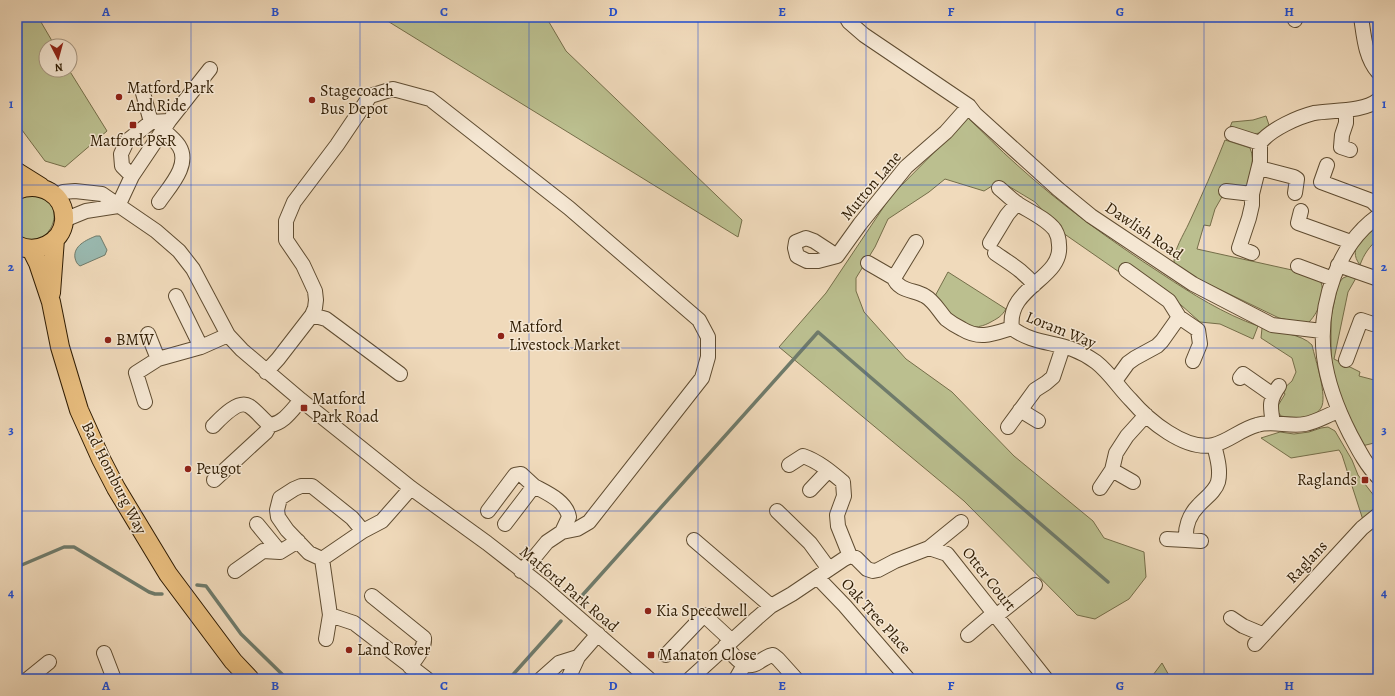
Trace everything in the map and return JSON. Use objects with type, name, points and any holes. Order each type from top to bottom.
[{"type":"main road","points":[[17,172],[56,197],[62,210],[64,220],[60,233],[55,239],[45,246],[24,247]]},
{"type":"main road","points":[[17,190],[28,187],[41,187]]},
{"type":"main road","points":[[50,302],[55,239]]},
{"type":"main road","name":"Bad Homburg Way","points":[[24,247],[38,264],[50,302],[60,347],[79,410],[116,488],[168,574],[233,661],[250,679]]},
{"type":"street","name":"Dawlish Road","points":[[846,17],[848,22],[864,35],[969,106],[975,114],[1058,189],[1091,216],[1193,284],[1272,325],[1322,331]]},
{"type":"street","points":[[1361,17],[1370,60],[1378,72]]},
{"type":"street","points":[[64,220],[86,211],[118,206],[132,176],[169,122],[210,69]]},
{"type":"street","points":[[266,372],[312,315],[315,308],[315,291],[303,265],[286,240],[286,221],[294,202],[337,145],[370,96],[393,89],[430,99],[570,208],[699,320],[708,336],[708,357],[702,378],[589,522],[577,529],[562,532],[547,542],[521,571]]},
{"type":"street","points":[[143,93],[151,122]]},
{"type":"street","points":[[1252,253],[1238,248],[1252,205],[1252,194],[1259,168],[1260,143],[1270,134],[1296,119],[1314,113],[1346,110],[1370,105],[1378,100]]},
{"type":"street","name":"Mutton Lane","points":[[837,256],[860,224],[906,167],[946,132],[969,106]]},
{"type":"street","points":[[1346,110],[1346,123],[1342,135],[1341,147],[1350,150]]},
{"type":"street","points":[[132,176],[122,166],[121,154],[128,141],[151,122],[169,122]]},
{"type":"street","points":[[159,202],[181,169],[183,158],[180,147],[174,140],[169,122]]},
{"type":"street","points":[[1232,134],[1260,143]]},
{"type":"street","points":[[1327,165],[1321,182],[1351,199],[1372,200],[1378,207]]},
{"type":"street","points":[[1259,168],[1297,179],[1295,193]]},
{"type":"street","points":[[999,188],[1017,203],[1037,215],[1054,229],[1058,237],[1060,252],[1049,271],[1025,293],[1017,303],[1011,322],[1012,328]]},
{"type":"street","name":"Matford Park Road","points":[[56,197],[63,192],[82,191],[102,194],[156,230],[179,251],[193,269],[228,335],[266,372],[412,488],[487,543],[542,586],[650,679]]},
{"type":"street","points":[[1226,191],[1252,194]]},
{"type":"street","points":[[1017,203],[1007,215],[993,248],[1022,272],[1034,285]]},
{"type":"street","points":[[1301,211],[1298,223],[1351,242]]},
{"type":"street","points":[[1378,216],[1361,230],[1351,242],[1338,265],[1328,293],[1322,331],[1326,368],[1339,411],[1356,445],[1378,477]]},
{"type":"street","points":[[894,278],[916,242]]},
{"type":"street","name":"Loram Way","points":[[868,263],[894,278],[895,281],[902,287],[929,298],[947,319],[969,333],[984,336],[1012,328],[1039,341],[1079,352],[1097,363],[1146,415],[1166,431],[1197,445],[1214,445],[1255,425],[1273,423],[1293,425],[1304,424],[1314,422],[1339,411]]},
{"type":"street","points":[[1338,265],[1378,279]]},
{"type":"street","points":[[1298,266],[1333,279]]},
{"type":"street","points":[[1126,270],[1169,301],[1180,317],[1198,330],[1200,344],[1194,361]]},
{"type":"street","points":[[176,296],[201,347]]},
{"type":"street","points":[[312,315],[326,319],[400,374]]},
{"type":"street","points":[[1115,381],[1128,363],[1157,346],[1180,317]]},
{"type":"street","points":[[1346,360],[1361,320],[1373,324]]},
{"type":"street","points":[[148,334],[158,359]]},
{"type":"street","points":[[144,402],[136,374],[158,359],[201,347],[228,335]]},
{"type":"street","points":[[1008,427],[1035,390],[1053,377],[1063,347]]},
{"type":"street","points":[[1240,378],[1243,374],[1276,390],[1270,406],[1273,423]]},
{"type":"street","points":[[270,425],[277,424],[283,420],[301,400]]},
{"type":"street","points":[[213,426],[240,404],[249,405],[270,425]]},
{"type":"street","points":[[1020,410],[1038,421]]},
{"type":"street","points":[[1100,488],[1112,470],[1116,454],[1127,436],[1146,415]]},
{"type":"street","points":[[214,480],[266,432],[270,425]]},
{"type":"street","points":[[1186,540],[1185,534],[1189,520],[1197,507],[1213,491],[1218,480],[1219,468],[1214,445]]},
{"type":"street","points":[[789,465],[804,456],[843,482],[844,496],[837,515],[838,526],[850,556]]},
{"type":"street","points":[[1112,470],[1133,482]]},
{"type":"street","points":[[810,490],[828,471]]},
{"type":"street","points":[[488,511],[515,475],[521,474],[534,486],[546,492],[565,506],[569,516],[562,532]]},
{"type":"street","points":[[322,559],[310,553],[287,530],[278,517],[277,510],[280,498],[301,486],[312,486],[352,518],[363,531]]},
{"type":"street","points":[[505,524],[534,486]]},
{"type":"street","points":[[322,559],[363,531],[382,521],[412,488]]},
{"type":"street","points":[[778,511],[810,543],[829,569]]},
{"type":"street","name":"Raglans","points":[[1231,618],[1258,639],[1362,528],[1378,515]]},
{"type":"street","points":[[690,679],[771,606],[844,559],[850,556],[856,558],[868,569],[878,570],[895,561],[929,548],[961,522]]},
{"type":"street","points":[[257,524],[280,552]]},
{"type":"street","points":[[1167,539],[1201,541]]},
{"type":"street","points":[[694,540],[771,606]]},
{"type":"street","points":[[235,571],[263,552],[280,552],[298,541]]},
{"type":"street","name":"Otter Court","points":[[929,548],[947,554],[1046,679]]},
{"type":"street","points":[[322,559],[330,616],[326,639]]},
{"type":"street","name":"Oak Tree Place","points":[[817,577],[845,606],[908,679]]},
{"type":"street","points":[[968,635],[1035,586]]},
{"type":"street","points":[[372,596],[424,638],[423,648],[410,667]]},
{"type":"street","points":[[666,655],[704,615],[729,643],[744,665],[754,665],[768,656],[773,655],[796,679]]},
{"type":"street","points":[[330,616],[354,623],[427,679]]},
{"type":"street","points":[[571,677],[578,656],[598,634]]},
{"type":"street","points":[[104,652],[114,679]]},
{"type":"street","points":[[541,679],[559,662],[578,656]]},
{"type":"street","points":[[28,679],[49,662]]},
{"type":"street","points":[[736,679],[744,665]]},
{"type":"green space","points":[[17,17],[38,17],[50,38],[38,38],[38,78],[74,78],[107,131],[65,167],[45,161],[19,126],[17,120]]},
{"type":"green space","points":[[381,17],[546,17],[566,51],[742,220],[738,237]]},
{"type":"green space","points":[[1266,116],[1270,128],[1259,133],[1246,134],[1229,130],[1232,122],[1253,120]]},
{"type":"green space","points":[[968,118],[1033,179],[1105,236],[1197,296],[1233,316],[1258,326],[1253,339],[1220,324],[1200,322],[1162,288],[1122,274],[1063,233],[1035,202],[1000,181],[984,191],[945,179],[929,192],[888,219],[875,247],[856,278],[856,291],[864,312],[906,359],[952,392],[1014,456],[1093,521],[1104,538],[1144,552],[1146,577],[1129,599],[1095,619],[1077,615],[964,501],[779,347],[826,293],[891,196]]},
{"type":"green space","points":[[1225,140],[1250,148],[1252,153],[1252,164],[1246,191],[1227,188],[1215,209],[1210,226],[1204,225],[1197,249],[1301,272],[1320,280],[1322,286],[1322,297],[1320,304],[1315,315],[1307,324],[1279,318],[1188,274],[1174,263],[1177,248],[1217,161]]},
{"type":"green space","points":[[28,196],[41,197],[50,203],[54,211],[54,220],[50,229],[44,236],[36,240],[27,240],[17,235],[17,200]]},
{"type":"green space","points":[[1378,223],[1378,239],[1367,251],[1360,265],[1356,259],[1356,247],[1363,237]]},
{"type":"green space","points":[[948,272],[1006,309],[1001,316],[986,324],[974,327],[964,324],[947,311],[934,298]]},
{"type":"green space","points":[[1350,275],[1356,278],[1348,292],[1334,359],[1360,372],[1359,376],[1378,381],[1378,442],[1362,446],[1350,425],[1331,366],[1331,317],[1338,284],[1343,278]]},
{"type":"green space","points":[[1262,328],[1302,338],[1312,345],[1323,395],[1323,403],[1318,412],[1308,416],[1291,417],[1281,416],[1276,409],[1285,394],[1282,390],[1292,381],[1296,372],[1292,358],[1261,338]]},
{"type":"green space","points":[[1328,427],[1335,431],[1352,460],[1358,475],[1378,501],[1378,506],[1363,520],[1342,455],[1339,450],[1291,458],[1261,438],[1280,432],[1294,434]]},
{"type":"green space","points":[[1162,663],[1171,679],[1150,679]]},
{"type":"water","points":[[96,236],[100,236],[107,250],[105,255],[80,266],[75,258],[76,250],[81,244]]},
{"type":"waterway","points":[[579,599],[818,332],[1108,582]]},
{"type":"waterway","points":[[17,567],[64,547],[74,547],[149,592],[162,594]]},
{"type":"waterway","points":[[197,585],[206,586],[241,634],[287,679]]},
{"type":"waterway","points":[[509,679],[561,621]]},
{"type":"place","name":"Matford Park And Ride","points":[[119,97]]},
{"type":"place","name":"Stagecoach Bus Depot","points":[[312,100]]},
{"type":"place","name":"Matford P&R","points":[[133,125]]},
{"type":"place","name":"Matford Livestock Market","points":[[501,336]]},
{"type":"place","name":"BMW","points":[[108,340]]},
{"type":"place","name":"Matford Park Road","points":[[304,408]]},
{"type":"place","name":"Peugot","points":[[188,469]]},
{"type":"place","name":"Raglands","points":[[1365,480]]},
{"type":"place","name":"Kia Speedwell","points":[[648,611]]},
{"type":"place","name":"Land Rover","points":[[349,650]]},
{"type":"place","name":"Manaton Close","points":[[651,655]]}]
